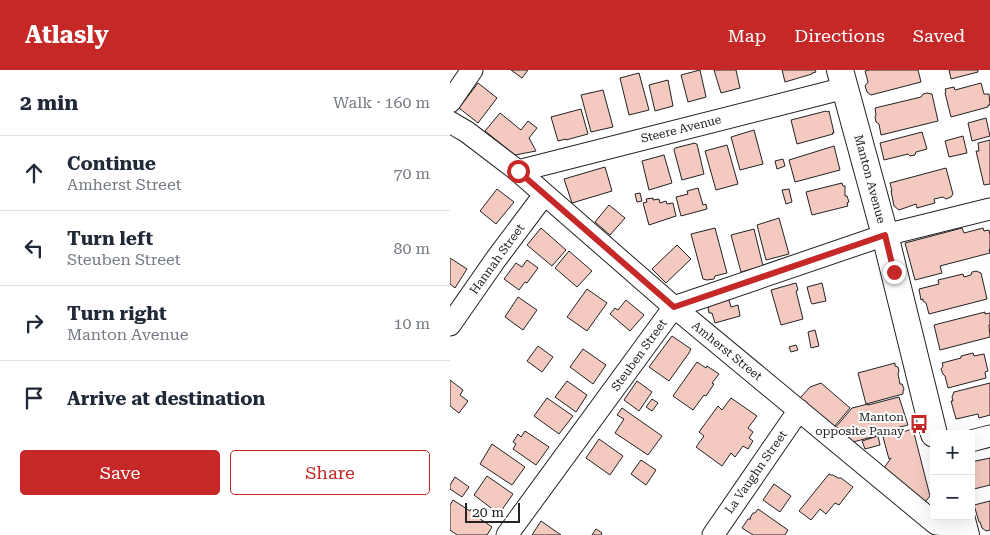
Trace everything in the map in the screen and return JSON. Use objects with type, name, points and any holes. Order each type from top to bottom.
[{"type":"main road","name":"Manton Avenue","points":[[842,79],[885,235],[933,430]]},
{"type":"street","points":[[450,102],[472,70]]},
{"type":"street","name":"Steere Avenue","points":[[518,171],[842,79]]},
{"type":"street","name":"Amherst Street","points":[[450,122],[467,132],[518,171],[674,307],[799,410],[932,529],[964,526]]},
{"type":"street","name":"Hannah Street","points":[[450,325],[544,195]]},
{"type":"street","name":"Steuben Street","points":[[507,535],[674,307],[885,235],[990,209]]},
{"type":"street","name":"La Vaughn Street","points":[[713,535],[799,410]]},
{"type":"street","points":[[975,440],[990,436]]},
{"type":"building","points":[[511,70],[528,70],[522,78]]},
{"type":"building","points":[[700,70],[706,97],[688,102],[681,75]]},
{"type":"building","points":[[714,70],[736,70],[740,88],[721,93]]},
{"type":"building","points":[[782,70],[815,70],[816,72],[785,82]]},
{"type":"building","points":[[918,70],[921,82],[871,95],[867,92],[865,86],[868,82],[865,71]]},
{"type":"building","points":[[949,70],[978,70],[978,72],[951,79]]},
{"type":"building","points":[[639,73],[649,110],[629,115],[620,78]]},
{"type":"building","points":[[668,80],[673,106],[655,111],[649,85]]},
{"type":"building","points":[[478,83],[497,98],[478,123],[459,108]]},
{"type":"building","points":[[981,83],[984,94],[989,94],[990,105],[951,117],[945,89],[954,87],[955,90]]},
{"type":"building","points":[[603,90],[613,127],[591,132],[581,95]]},
{"type":"building","points":[[927,93],[932,94],[938,121],[881,135],[879,124],[876,122],[875,108],[921,97]]},
{"type":"building","points":[[581,109],[588,134],[558,141],[551,117]]},
{"type":"building","points":[[829,111],[834,133],[797,144],[791,120]]},
{"type":"building","points":[[500,113],[521,130],[528,121],[537,128],[529,138],[536,151],[515,155],[485,131]]},
{"type":"building","points":[[986,118],[990,136],[972,141],[968,123]]},
{"type":"building","points":[[754,130],[763,164],[740,170],[731,137]]},
{"type":"building","points":[[922,132],[927,149],[916,152],[915,155],[910,156],[908,154],[884,160],[880,143]]},
{"type":"building","points":[[963,136],[967,153],[949,157],[945,141]]},
{"type":"building","points":[[990,140],[990,184],[984,185],[976,151],[979,151],[978,143]]},
{"type":"building","points":[[697,144],[704,174],[682,180],[674,150],[675,148]]},
{"type":"building","points":[[727,145],[738,184],[716,190],[705,151]]},
{"type":"building","points":[[834,146],[840,170],[795,182],[789,160]]},
{"type":"building","points":[[664,155],[672,183],[649,190],[642,161]]},
{"type":"building","points":[[783,159],[785,166],[777,169],[775,161]]},
{"type":"building","points":[[605,167],[612,191],[572,203],[564,179]]},
{"type":"building","points":[[946,168],[953,194],[951,197],[934,199],[935,203],[917,208],[916,204],[899,210],[894,206],[890,183]]},
{"type":"building","points":[[842,183],[845,186],[845,196],[847,196],[849,202],[847,203],[848,206],[812,215],[806,192]]},
{"type":"building","points":[[698,188],[703,205],[706,204],[707,209],[681,216],[676,197],[688,194],[687,191]]},
{"type":"building","points":[[497,189],[514,202],[496,224],[480,211]]},
{"type":"building","points":[[789,189],[792,202],[786,204],[782,190]]},
{"type":"building","points":[[640,193],[642,201],[637,202],[635,194]]},
{"type":"building","points":[[653,198],[653,200],[659,199],[660,203],[666,201],[667,204],[673,203],[676,216],[649,225],[643,203],[647,202],[646,199]]},
{"type":"building","points":[[609,205],[625,218],[610,235],[595,222]]},
{"type":"building","points":[[779,218],[789,254],[766,260],[757,225]]},
{"type":"building","points":[[541,228],[566,250],[552,266],[527,245]]},
{"type":"building","points":[[715,228],[727,273],[707,280],[703,279],[691,234]]},
{"type":"building","points":[[962,228],[964,233],[983,228],[984,231],[989,230],[990,253],[940,266],[942,273],[915,280],[905,243]]},
{"type":"building","points":[[754,229],[763,266],[741,272],[731,235]]},
{"type":"building","points":[[677,245],[691,259],[666,283],[652,269]]},
{"type":"building","points":[[569,251],[592,271],[577,287],[555,268]]},
{"type":"building","points":[[450,258],[467,269],[455,288],[450,284]]},
{"type":"building","points":[[527,260],[538,268],[519,290],[504,279],[516,263],[522,267]]},
{"type":"building","points":[[976,271],[981,273],[987,299],[929,314],[926,303],[923,299],[921,300],[919,289],[939,284],[938,280],[963,274],[964,277]]},
{"type":"building","points":[[796,283],[798,290],[796,291],[803,319],[781,325],[771,290]]},
{"type":"building","points":[[822,283],[826,301],[812,304],[807,287]]},
{"type":"building","points":[[587,289],[607,303],[587,331],[567,317]]},
{"type":"building","points":[[518,297],[537,310],[523,330],[505,317]]},
{"type":"building","points":[[626,300],[644,315],[630,331],[610,314],[615,308],[618,310]]},
{"type":"building","points":[[729,300],[731,307],[738,305],[740,316],[715,323],[708,307]]},
{"type":"building","points":[[985,312],[985,314],[990,313],[990,337],[940,350],[934,325]]},
{"type":"building","points":[[815,330],[819,346],[811,348],[808,332]]},
{"type":"building","points":[[672,336],[691,349],[669,381],[649,367]]},
{"type":"building","points":[[796,345],[798,350],[791,352],[789,347]]},
{"type":"building","points":[[538,346],[553,357],[542,372],[527,361]]},
{"type":"building","points":[[583,349],[606,365],[593,384],[570,367]]},
{"type":"building","points":[[973,353],[974,356],[984,354],[988,371],[985,372],[986,378],[948,388],[941,369],[942,363]]},
{"type":"building","points":[[697,362],[719,374],[706,396],[704,395],[693,410],[673,396]]},
{"type":"building","points":[[895,363],[899,371],[900,384],[902,384],[904,389],[903,394],[866,404],[858,373]]},
{"type":"building","points":[[450,380],[463,390],[460,395],[468,401],[459,413],[450,406]]},
{"type":"building","points":[[567,381],[587,395],[576,412],[555,397]]},
{"type":"building","points":[[637,381],[652,392],[639,411],[624,400]]},
{"type":"building","points":[[821,383],[850,408],[834,427],[800,398],[810,387]]},
{"type":"building","points":[[990,383],[990,415],[979,418],[978,414],[956,419],[951,401],[953,401],[954,392]]},
{"type":"building","points":[[899,397],[908,425],[876,433],[876,436],[853,442],[835,428],[852,408]]},
{"type":"building","points":[[547,398],[573,416],[559,434],[534,416]]},
{"type":"building","points":[[731,398],[757,416],[748,428],[753,432],[749,438],[753,441],[748,449],[743,446],[735,457],[731,453],[722,466],[696,447],[704,436],[699,432],[718,406],[722,410]]},
{"type":"building","points":[[652,399],[658,403],[652,411],[646,407]]},
{"type":"building","points":[[622,408],[662,436],[648,455],[615,433],[624,419],[617,415]]},
{"type":"building","points":[[913,429],[930,496],[925,502],[884,468],[891,458],[889,459],[883,437]]},
{"type":"building","points":[[525,431],[549,447],[536,465],[513,449],[516,444],[513,442],[518,434],[521,437]]},
{"type":"building","points":[[878,436],[880,445],[865,449],[862,441]]},
{"type":"building","points":[[599,439],[623,456],[610,475],[586,458]]},
{"type":"building","points":[[492,444],[525,467],[512,485],[480,464]]},
{"type":"building","points":[[990,458],[990,485],[975,489],[975,461]]},
{"type":"building","points":[[641,460],[656,470],[646,485],[631,474]]},
{"type":"building","points":[[829,474],[841,478],[853,487],[839,505],[835,503],[826,514],[820,509],[811,520],[799,511]]},
{"type":"building","points":[[487,476],[513,494],[499,514],[474,495]]},
{"type":"building","points":[[455,477],[469,487],[462,497],[450,489],[450,485]]},
{"type":"building","points":[[774,484],[791,496],[780,512],[763,500]]},
{"type":"building","points":[[453,500],[470,511],[471,509],[477,514],[476,516],[492,527],[487,535],[457,535],[450,530],[450,505]]},
{"type":"building","points":[[990,501],[990,530],[986,531],[982,528],[975,505]]},
{"type":"building","points":[[758,509],[788,530],[785,535],[753,535],[742,528]]},
{"type":"building","points":[[541,521],[561,535],[532,535]]},
{"type":"building","points":[[596,529],[602,533],[601,535],[592,535]]},
{"type":"place","name":"Manton opposite Panay","points":[[919,424]]},
{"type":"route","points":[[518,171],[674,307],[885,235],[894,272]]}]
